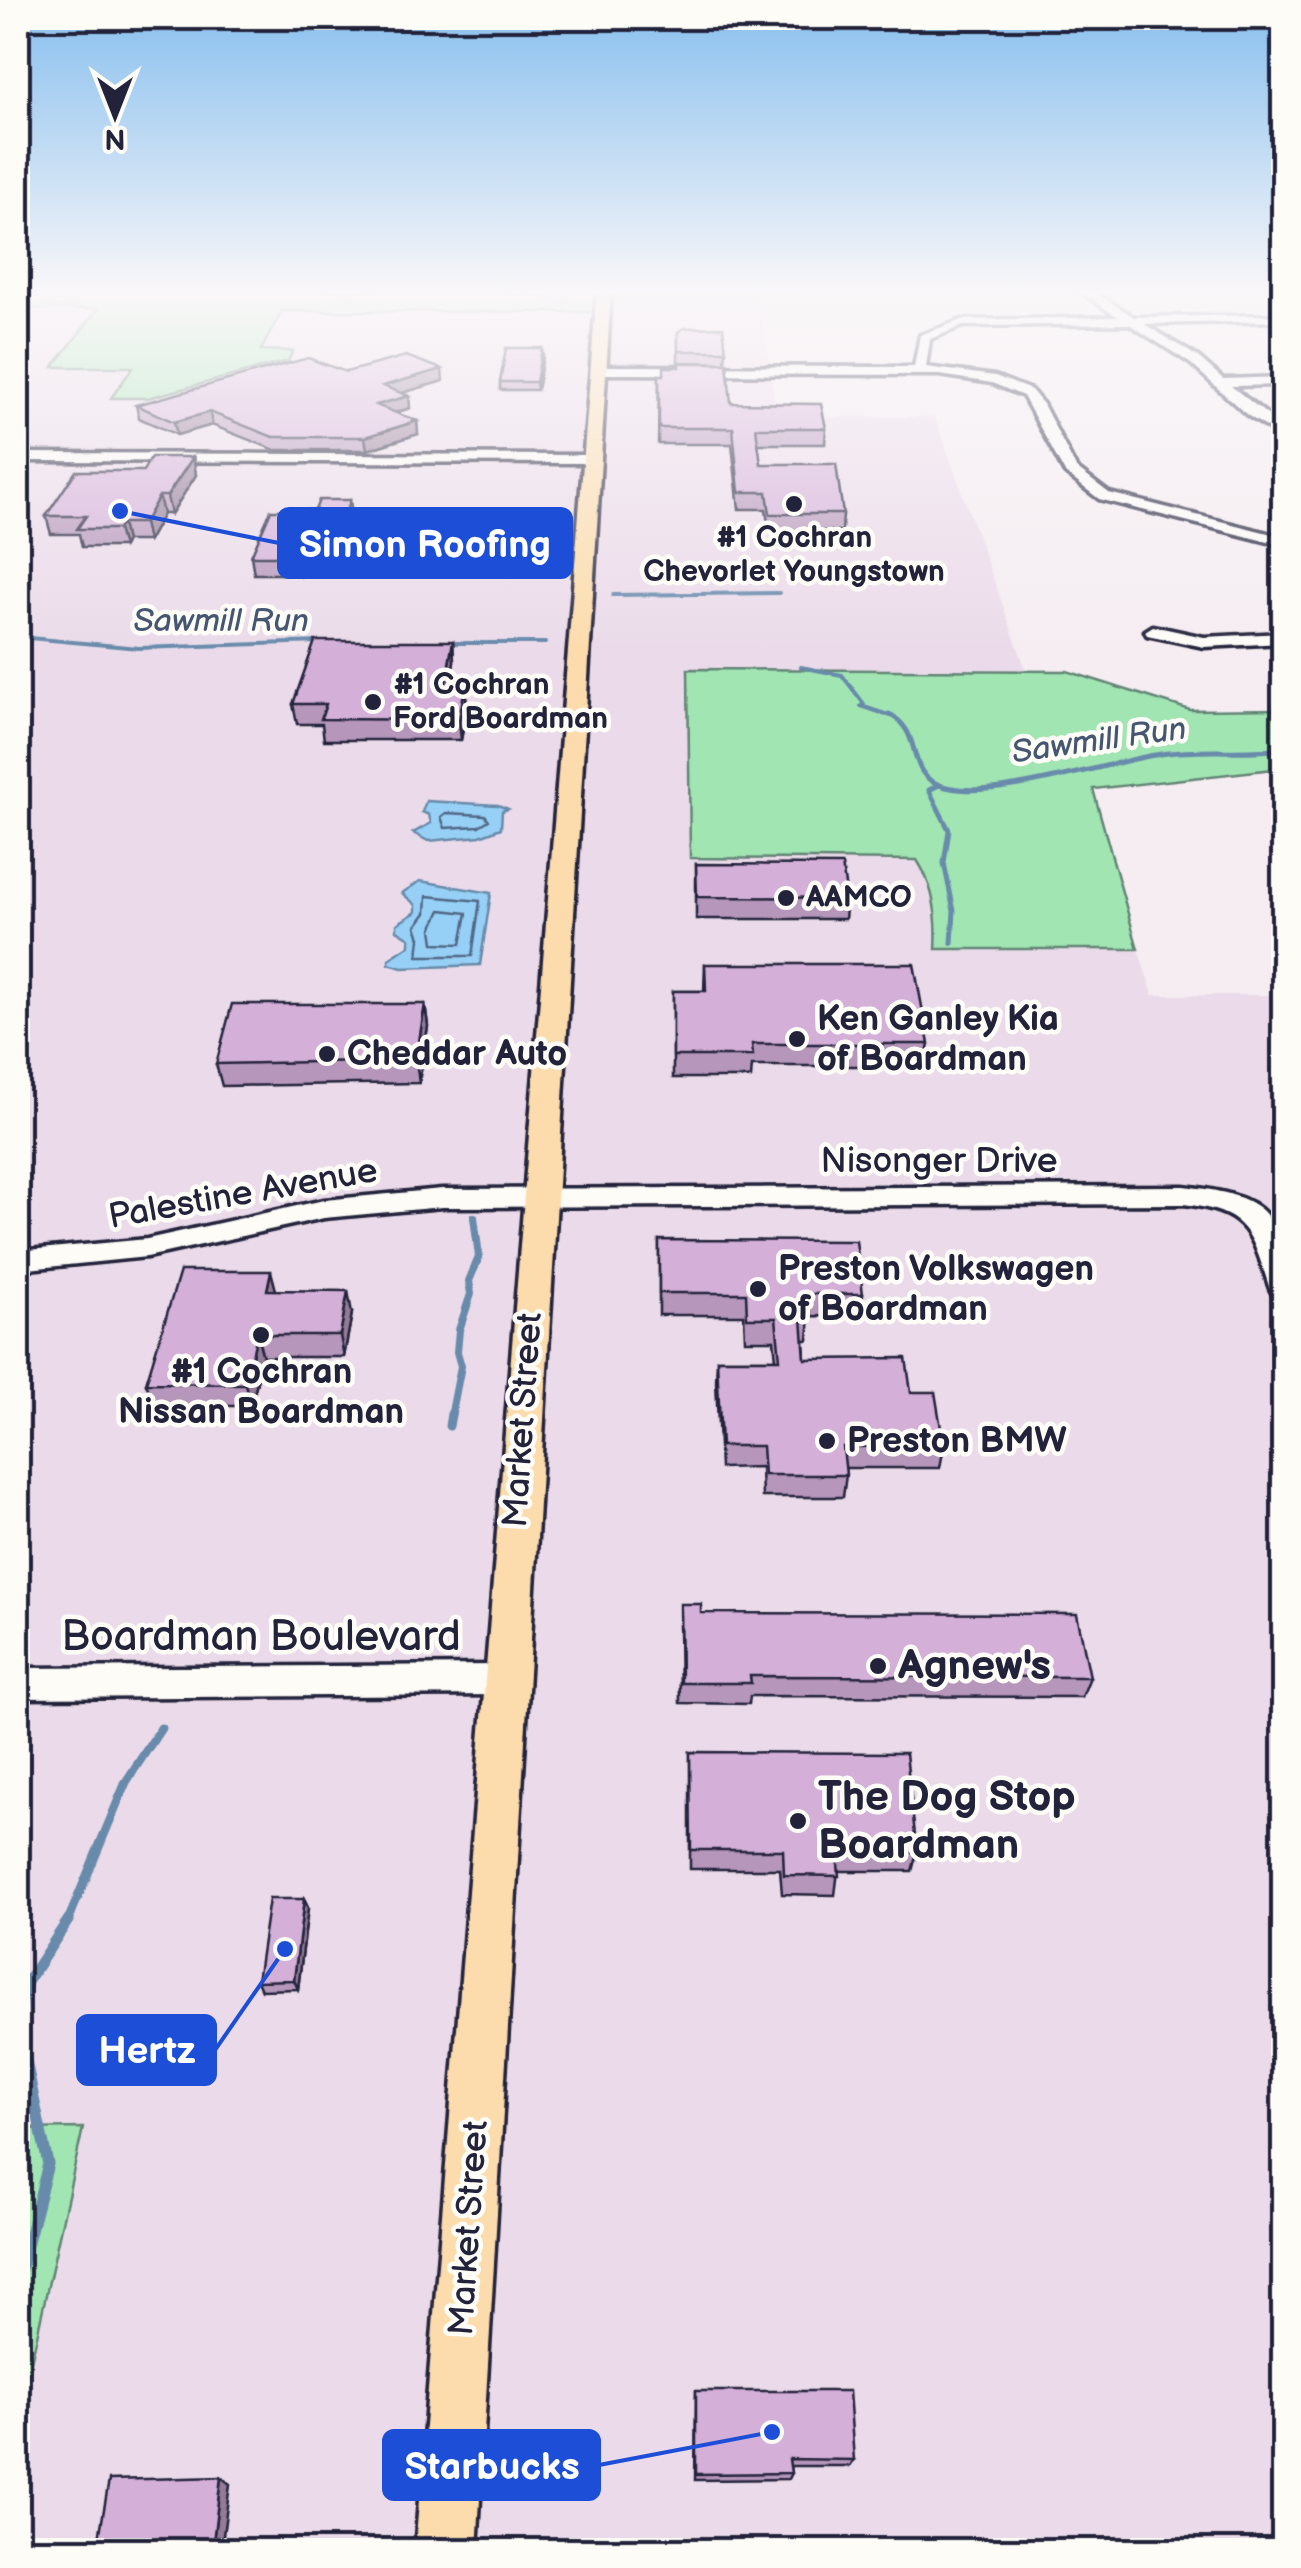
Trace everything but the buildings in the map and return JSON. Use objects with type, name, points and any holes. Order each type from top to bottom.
[{"type":"main road","name":"Market Street","points":[[446,2550],[524,1380],[597,410]]},
{"type":"street","points":[[1040,410],[1070,470],[1080,482],[1104,496],[1284,542]]},
{"type":"street","points":[[1254,410],[1284,434]]},
{"type":"street","points":[[18,457],[593,460]]},
{"type":"street","points":[[1153,631],[1204,642],[1284,638]]},
{"type":"street","name":"Palestine Avenue","points":[[18,1262],[147,1248],[357,1205],[442,1198],[540,1198]]},
{"type":"street","name":"Nisonger Drive","points":[[540,1198],[1216,1198],[1243,1206],[1252,1214],[1262,1229],[1284,1289]]},
{"type":"street","name":"Boardman Boulevard","points":[[18,1683],[506,1680]]},
{"type":"shaded area","points":[[18,410],[776,410],[777,417],[935,417],[1026,670],[876,670],[690,858],[917,860],[927,876],[937,922],[937,949],[1138,949],[1153,995],[1283,995],[1283,2550],[18,2550],[18,2421],[82,2129],[18,2129]]},
{"type":"green space","points":[[688,669],[1067,671],[1190,710],[1283,709],[1283,768],[1093,789],[1138,949],[936,949],[934,903],[917,860],[690,858]]},
{"type":"green space","points":[[83,2128],[18,2421],[18,2129]]},
{"type":"water","points":[[426,801],[498,805],[508,809],[502,811],[501,828],[480,836],[428,841],[413,833],[431,823],[429,815],[422,812]]},
{"type":"water","points":[[420,881],[491,893],[480,965],[402,968],[389,964],[389,959],[410,945],[410,938],[397,930],[397,924],[416,912],[416,905],[402,893]]},
{"type":"waterway","name":"Sawmill Run","points":[[613,595],[779,593]]},
{"type":"waterway","name":"Sawmill Run","points":[[18,637],[139,648],[322,642]]},
{"type":"waterway","name":"Sawmill Run","points":[[446,643],[545,643]]},
{"type":"waterway","name":"Sawmill Run","points":[[801,667],[842,675],[864,704],[861,706],[893,717]]},
{"type":"waterway","name":"Sawmill Run","points":[[889,714],[893,717]]},
{"type":"waterway","name":"Sawmill Run","points":[[893,717],[911,739],[925,775],[954,789],[1011,786],[1161,754],[1284,749]]},
{"type":"waterway","points":[[939,785],[929,790],[949,830],[944,863],[954,911],[952,943]]},
{"type":"waterway","points":[[451,1417],[461,1366],[457,1352],[459,1330],[471,1294],[469,1281],[479,1257],[474,1217]]},
{"type":"waterway","points":[[449,1426],[451,1414]]},
{"type":"waterway","points":[[69,1920],[126,1782],[161,1728]]},
{"type":"waterway","points":[[18,2280],[48,2164],[20,2033],[22,2001],[27,1982],[69,1920]]},
{"type":"place","name":"#1 Cochran Chevorlet Youngstown","points":[[794,504]]},
{"type":"place","name":"Simon Roofing","points":[[120,511]]},
{"type":"place","name":"#1 Cochran Ford Boardman","points":[[373,702]]},
{"type":"place","name":"AAMCO","points":[[786,898]]},
{"type":"place","name":"Ken Ganley Kia of Boardman","points":[[797,1039]]},
{"type":"place","name":"Cheddar Auto","points":[[327,1054]]},
{"type":"place","name":"Preston Volkswagen of Boardman","points":[[758,1289]]},
{"type":"place","name":"#1 Cochran Nissan Boardman","points":[[261,1335]]},
{"type":"place","name":"Preston BMW","points":[[827,1441]]},
{"type":"place","name":"Agnew's","points":[[878,1666]]},
{"type":"place","name":"The Dog Stop Boardman","points":[[798,1821]]},
{"type":"place","name":"Hertz","points":[[285,1949]]},
{"type":"place","name":"Starbucks","points":[[772,2432]]}]
